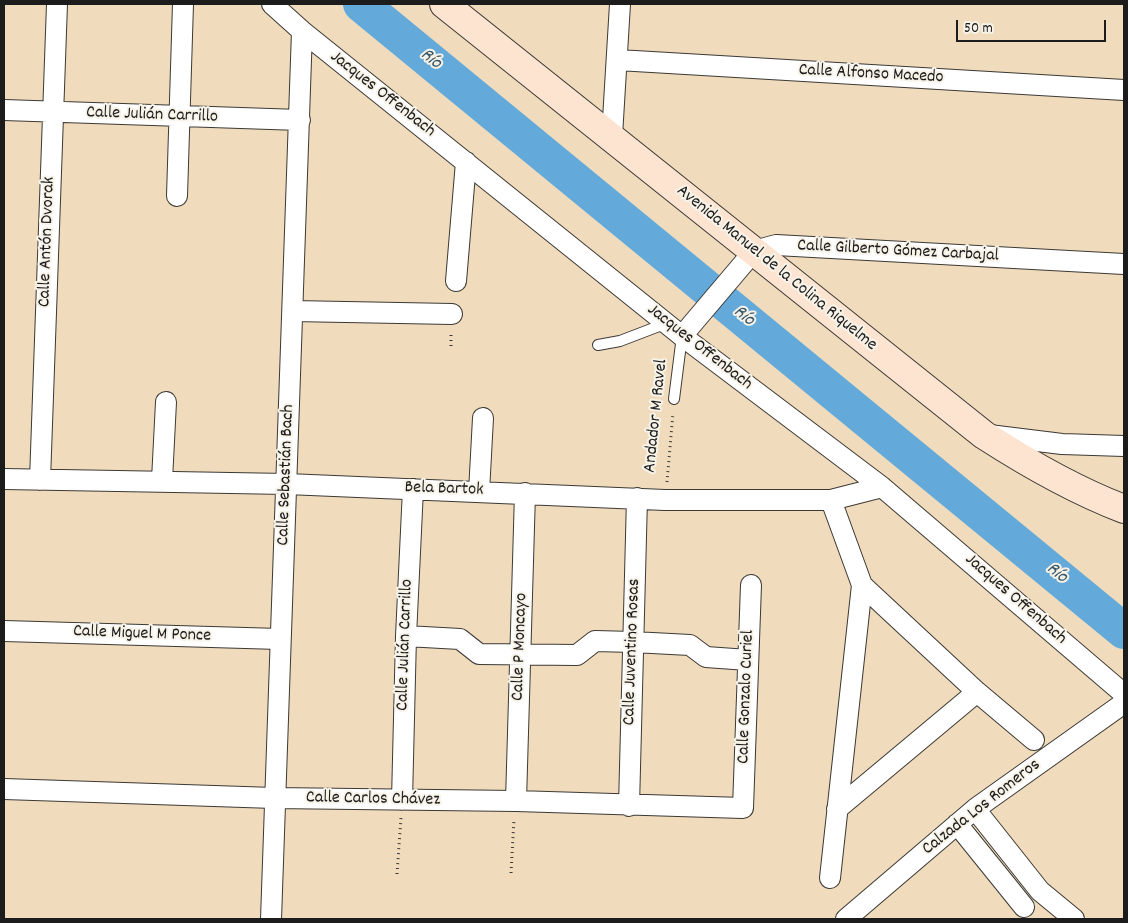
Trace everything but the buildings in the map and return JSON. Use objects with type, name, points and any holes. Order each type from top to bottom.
[{"type":"street","name":"Calle Antón Dvorak","points":[[40,480],[57,4]]},
{"type":"street","points":[[177,196],[183,4]]},
{"type":"street","name":"Jacques Offenbach","points":[[272,4],[302,31],[667,324],[688,330],[882,486],[1124,694]]},
{"type":"street","name":"Avenida Manuel de la Colina Riquelme","points":[[444,4],[612,136],[748,258],[984,435],[1032,466],[1091,496],[1124,510]]},
{"type":"street","points":[[612,136],[620,4]]},
{"type":"street","name":"Calle Sebastián Bach","points":[[270,919],[302,31]]},
{"type":"street","name":"Calle Alfonso Macedo","points":[[618,60],[1124,90]]},
{"type":"street","name":"Calle Julián Carrillo","points":[[4,110],[300,120]]},
{"type":"street","points":[[456,281],[466,162]]},
{"type":"street","name":"Calle Gilberto Gómez Carbajal","points":[[748,258],[776,245],[1124,264]]},
{"type":"street","points":[[688,330],[748,258]]},
{"type":"street","points":[[293,311],[452,314]]},
{"type":"street","points":[[162,480],[166,402]]},
{"type":"street","points":[[479,492],[483,418]]},
{"type":"street","points":[[984,435],[1062,444],[1124,446]]},
{"type":"street","name":"Bela Bartok","points":[[4,479],[162,480],[666,500],[831,500],[882,486]]},
{"type":"street","name":"Calle Julián Carrillo","points":[[402,800],[406,636],[413,489]]},
{"type":"street","name":"Calle P Moncayo","points":[[516,801],[525,494]]},
{"type":"street","name":"Calle Juventino Rosas","points":[[629,806],[637,498]]},
{"type":"street","points":[[830,878],[862,585],[831,500]]},
{"type":"street","name":"Calle Gonzalo Curiel","points":[[743,808],[751,585]]},
{"type":"street","points":[[862,585],[978,692],[1034,740]]},
{"type":"street","name":"Calle Miguel M Ponce","points":[[4,632],[280,639]]},
{"type":"street","points":[[406,636],[460,639],[479,654],[577,655],[596,641],[690,645],[706,657],[748,660]]},
{"type":"street","points":[[837,809],[978,692]]},
{"type":"street","name":"Calzada Los Romeros","points":[[846,919],[975,809],[1124,703]]},
{"type":"street","name":"Calle Carlos Chávez","points":[[4,788],[274,798],[516,801],[629,806],[743,808]]},
{"type":"street","points":[[975,809],[1040,891],[1074,919]]},
{"type":"street","points":[[957,824],[1018,913],[1040,891]]},
{"type":"lane","points":[[598,346],[620,341],[667,324]]},
{"type":"lane","name":"Andador M Ravel","points":[[674,399],[688,330]]},
{"type":"path","name":"Andador M Ravel","points":[[666,500],[674,399]]},
{"type":"path","points":[[397,874],[402,800]]},
{"type":"path","points":[[511,873],[516,801]]},
{"type":"waterway","name":"Río","points":[[361,4],[1124,631]]}]
